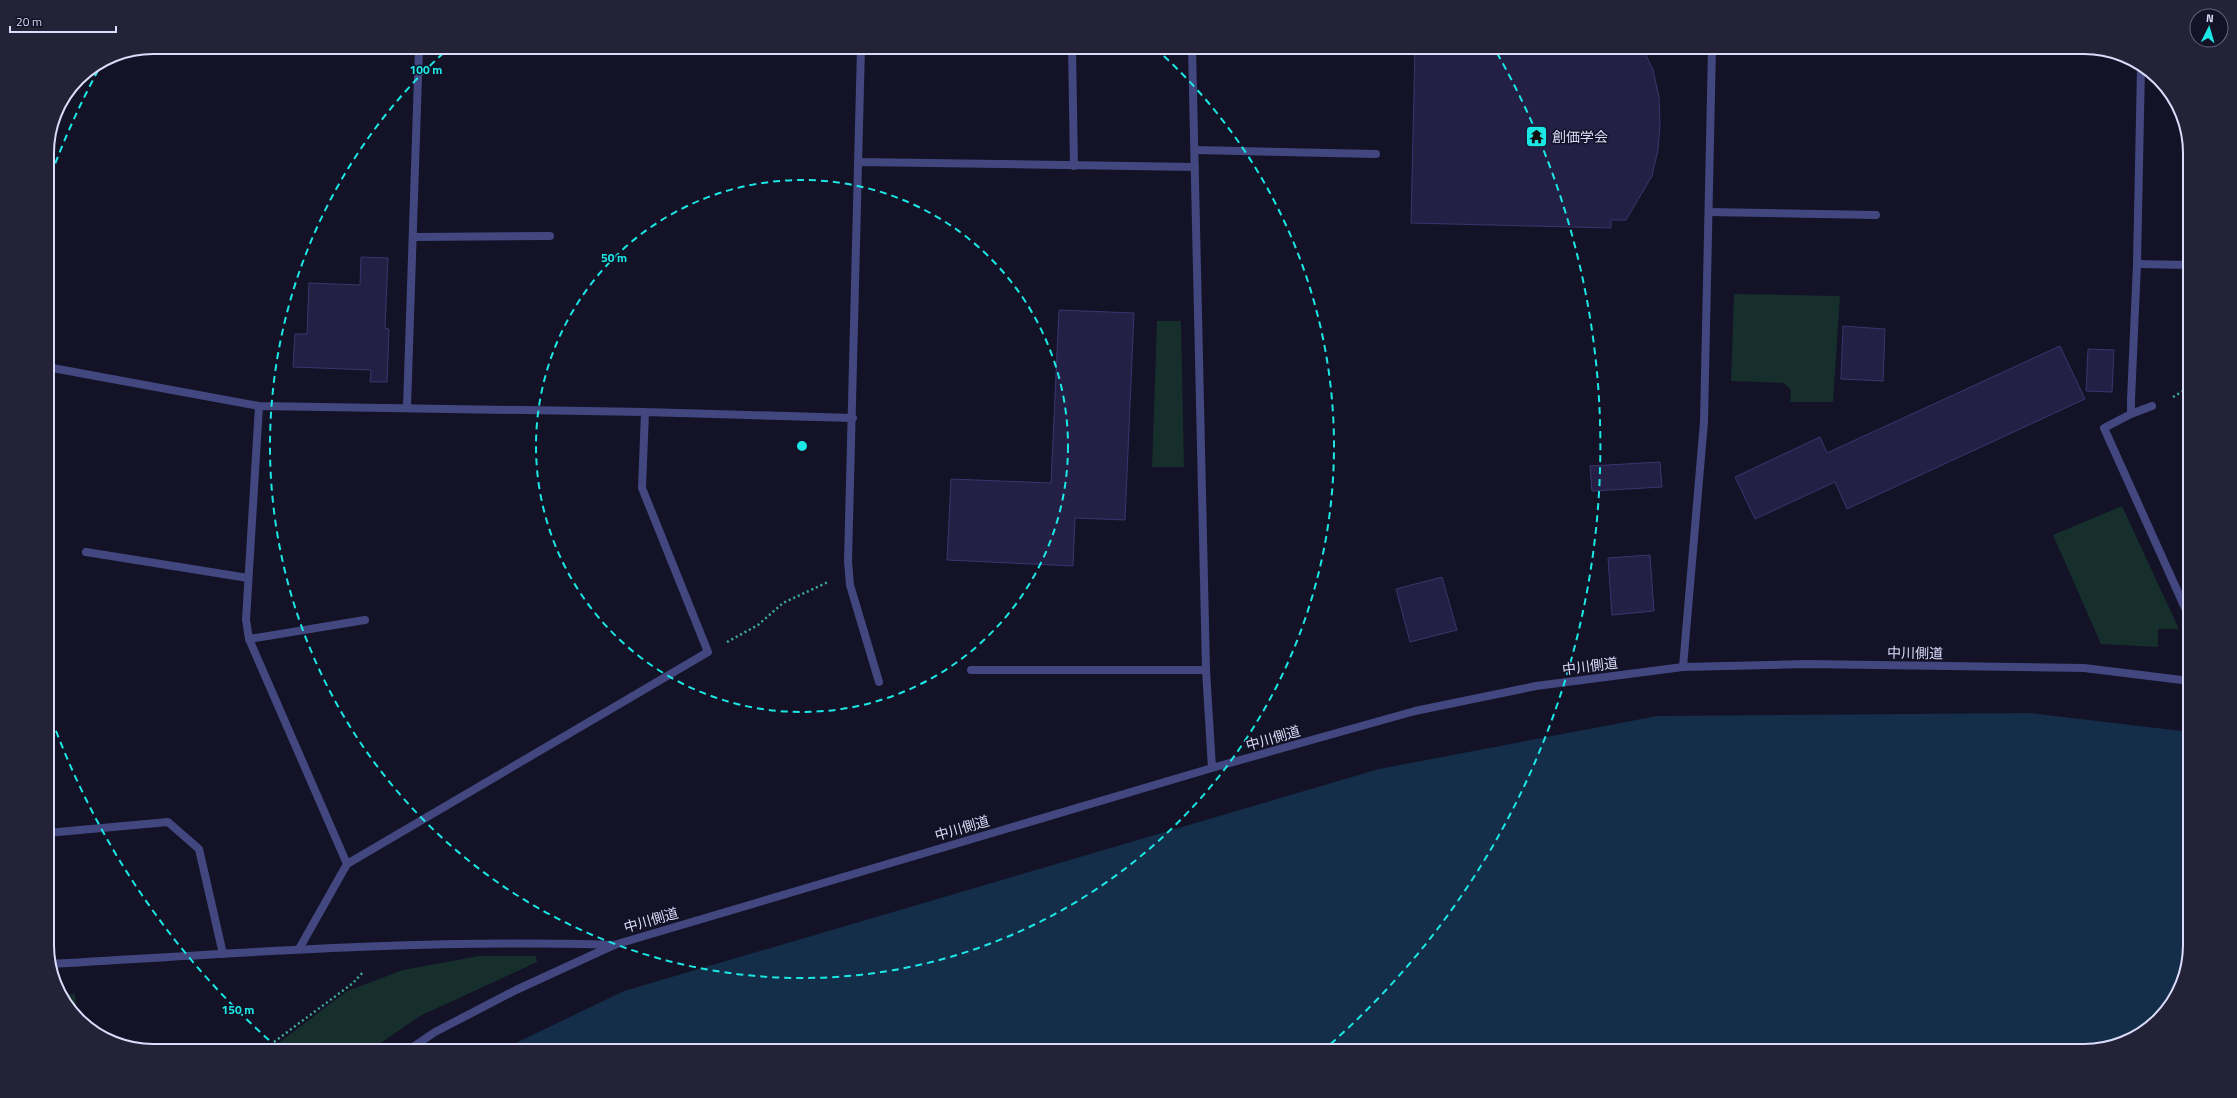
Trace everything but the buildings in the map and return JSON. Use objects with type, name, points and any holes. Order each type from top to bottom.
[{"type":"street","points":[[407,407],[414,237],[419,54]]},
{"type":"street","points":[[861,54],[853,418],[848,571],[850,585],[879,682]]},
{"type":"street","points":[[1072,54],[1074,166]]},
{"type":"street","points":[[1192,54],[1206,670],[1212,768]]},
{"type":"street","points":[[1683,667],[1704,422],[1712,54]]},
{"type":"street","points":[[2131,414],[2137,264],[2141,73]]},
{"type":"street","points":[[1195,150],[1376,154]]},
{"type":"street","points":[[858,162],[1195,167]]},
{"type":"street","points":[[1709,212],[1876,215]]},
{"type":"street","points":[[414,237],[550,236]]},
{"type":"street","points":[[2137,264],[2183,264]]},
{"type":"street","points":[[54,368],[259,406],[407,407],[853,418]]},
{"type":"street","points":[[259,406],[246,620],[249,639],[347,864]]},
{"type":"street","points":[[2152,406],[2131,414],[2104,428],[2183,603]]},
{"type":"street","points":[[298,949],[347,864],[708,652],[642,488],[645,412]]},
{"type":"street","points":[[86,552],[248,578]]},
{"type":"street","points":[[249,639],[364,620]]},
{"type":"street","name":"中川側道","points":[[417,1044],[435,1032],[516,990],[614,945],[1212,768],[1415,711],[1536,686],[1683,667],[1806,664],[2084,668],[2183,680]]},
{"type":"street","points":[[971,670],[1206,670]]},
{"type":"street","points":[[54,832],[168,822],[200,849],[223,954]]},
{"type":"street","points":[[56,964],[298,949],[541,943],[614,945]]},
{"type":"path","points":[[708,652],[758,625],[783,603],[836,580],[838,574],[848,571]]},
{"type":"path","points":[[271,1044],[353,983],[367,968]]},
{"type":"green space","points":[[1734,294],[1840,296],[1833,402],[1790,402],[1791,390],[1784,383],[1731,381]]},
{"type":"green space","points":[[1157,321],[1181,321],[1184,467],[1152,467]]},
{"type":"green space","points":[[2122,506],[2179,629],[2158,629],[2158,647],[2101,644],[2053,535]]},
{"type":"green space","points":[[479,956],[536,956],[537,962],[420,1016],[379,1044],[277,1044],[347,991],[403,970]]},
{"type":"green space","points":[[75,994],[76,1007],[71,1000],[68,995]]},
{"type":"water","points":[[2029,713],[2183,731],[2183,951],[2178,977],[2173,989],[2154,1015],[2134,1031],[2110,1041],[2084,1044],[514,1044],[624,991],[1379,769],[1657,716]]},
{"type":"place","name":"創価学会","points":[[1536,137]]}]
